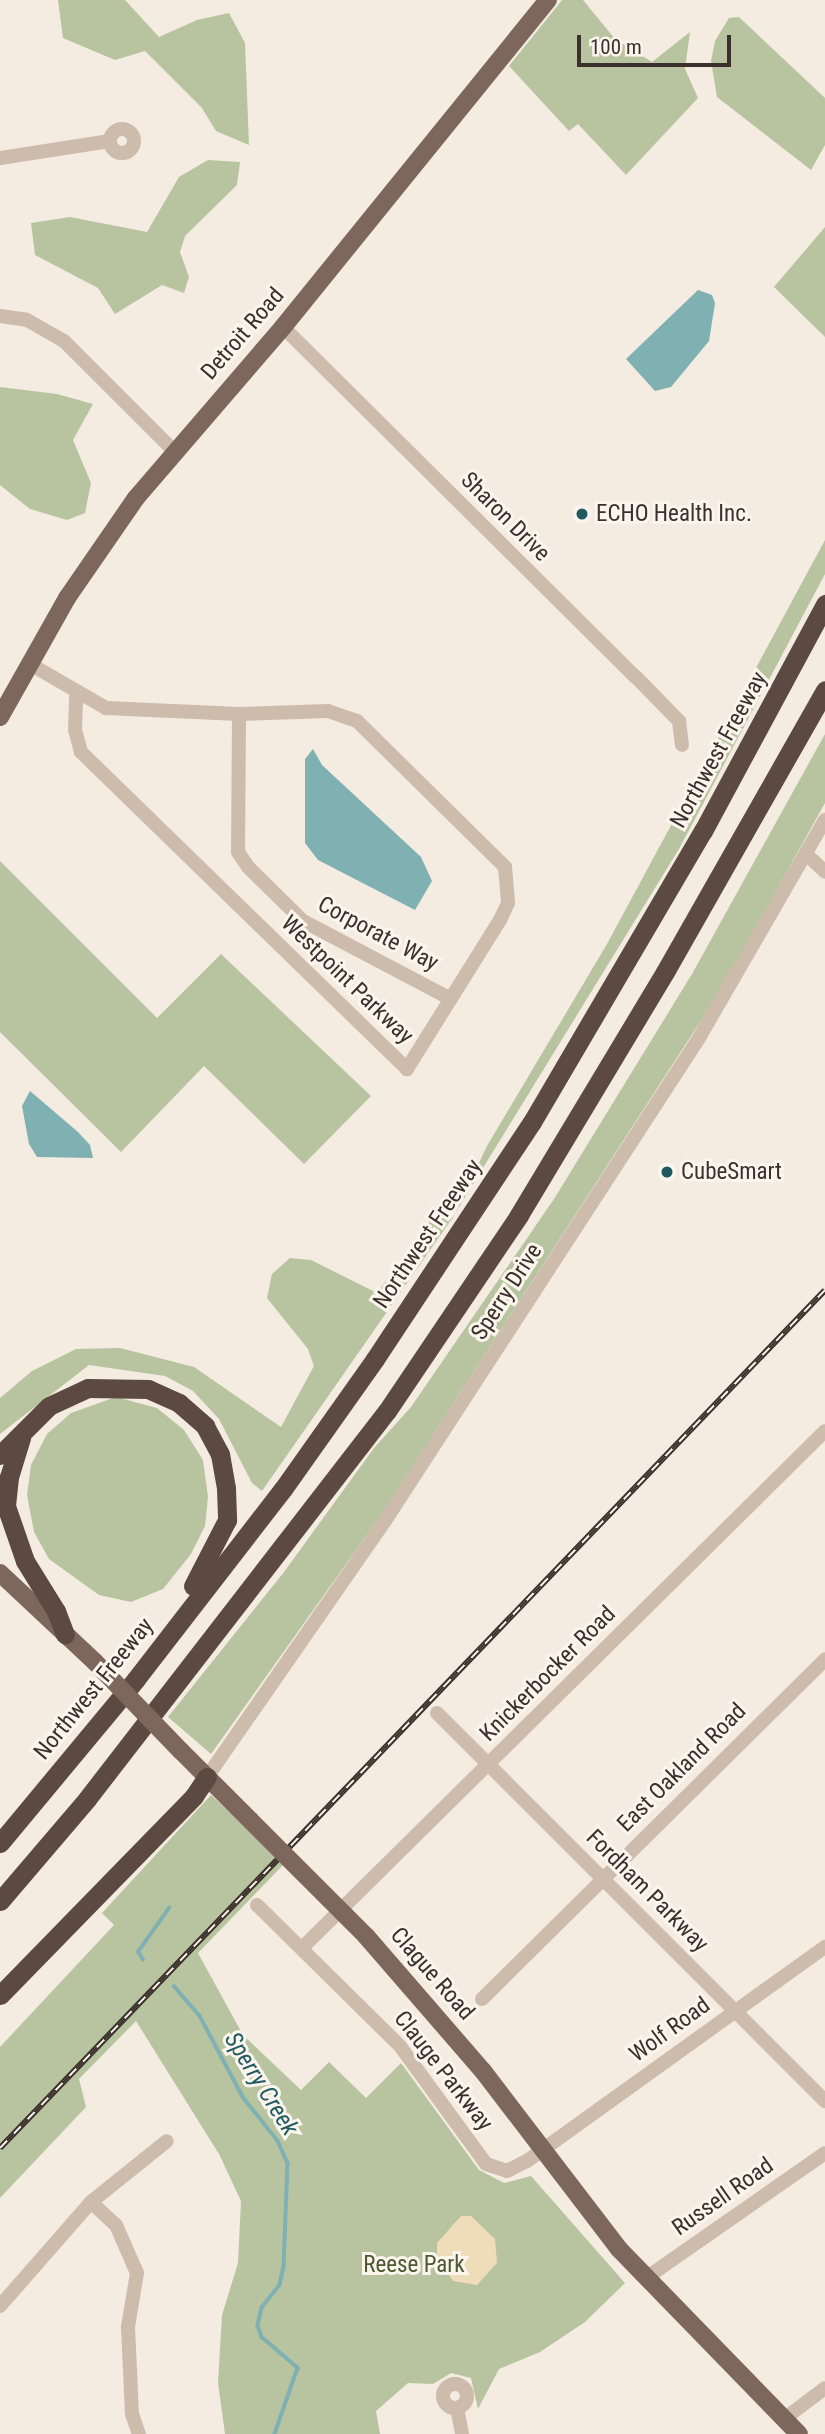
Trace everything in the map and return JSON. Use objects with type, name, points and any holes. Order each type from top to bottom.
[{"type":"highway","name":"Northwest Freeway","points":[[0,1843],[143,1670],[283,1489],[532,1122],[703,831],[825,604]]},
{"type":"highway","points":[[0,1901],[87,1799],[387,1411],[519,1215],[665,972],[825,690]]},
{"type":"highway","points":[[0,1455],[28,1423],[48,1406],[88,1388],[148,1389],[179,1403],[205,1426],[220,1454],[227,1520],[206,1568],[168,1622],[143,1670]]},
{"type":"highway","points":[[28,1423],[14,1454],[6,1506],[25,1561],[57,1611],[65,1634]]},
{"type":"highway","points":[[0,1995],[194,1796],[207,1777]]},
{"type":"main road","name":"Detroit Road","points":[[0,717],[67,598],[173,450],[283,327],[548,0]]},
{"type":"main road","name":"Clague Road","points":[[0,1573],[95,1662],[366,1936],[483,2070],[540,2149],[646,2278],[799,2434]]},
{"type":"street","points":[[0,158],[110,141]]},
{"type":"street","points":[[0,316],[27,320],[64,341],[173,450]]},
{"type":"street","name":"Sharon Drive","points":[[283,327],[679,722],[682,745]]},
{"type":"street","name":"Westpoint Parkway","points":[[30,664],[106,708],[239,714],[328,711],[357,721],[505,867],[508,903],[407,1069],[81,752],[75,730],[76,693]]},
{"type":"street","name":"Corporate Way","points":[[239,714],[237,852],[248,867],[303,921],[451,999]]},
{"type":"street","name":"Sperry Drive","points":[[207,1777],[385,1521],[699,1038],[825,820]]},
{"type":"street","points":[[806,854],[825,872]]},
{"type":"street","name":"Knickerbocker Road","points":[[302,1948],[825,1431]]},
{"type":"street","name":"East Oakland Road","points":[[482,1999],[825,1659]]},
{"type":"street","name":"Fordham Parkway","points":[[437,1713],[486,1765],[603,1878],[825,2101]]},
{"type":"street","name":"Clauge Parkway","points":[[257,1905],[400,2046],[486,2164],[498,2170],[515,2169],[540,2149]]},
{"type":"street","name":"Wolf Road","points":[[540,2149],[825,1947]]},
{"type":"street","points":[[0,2306],[91,2202],[167,2141]]},
{"type":"street","name":"Russell Road","points":[[646,2278],[825,2153]]},
{"type":"street","points":[[91,2202],[116,2225],[137,2273],[128,2327],[132,2414],[139,2434]]},
{"type":"street","points":[[784,2419],[825,2388]]},
{"type":"street","points":[[457,2409],[462,2434]]},
{"type":"green space","points":[[58,0],[125,0],[159,37],[197,20],[229,13],[245,43],[249,145],[216,131],[202,108],[145,51],[115,60],[63,38]]},
{"type":"green space","points":[[562,0],[583,0],[615,39],[652,62],[690,32],[685,69],[698,98],[626,175],[578,124],[569,131],[509,66]]},
{"type":"green space","points":[[739,17],[825,98],[825,145],[811,170],[717,97],[711,61],[715,41],[729,18]]},
{"type":"green space","points":[[208,160],[240,162],[237,185],[185,236],[180,252],[189,277],[184,293],[162,285],[115,314],[98,288],[35,255],[31,223],[70,217],[147,232],[179,177]]},
{"type":"green space","points":[[825,227],[825,337],[774,287]]},
{"type":"green space","points":[[0,387],[57,394],[93,404],[73,440],[91,483],[85,513],[67,520],[30,509],[0,485]]},
{"type":"green space","points":[[825,540],[825,574],[679,849],[455,1213],[487,1146],[607,944]]},
{"type":"green space","points":[[825,734],[825,803],[724,985],[383,1512],[211,1754],[168,1717],[284,1572],[374,1448],[411,1407],[554,1199],[692,974]]},
{"type":"green space","points":[[0,861],[157,1018],[221,954],[371,1096],[304,1164],[204,1066],[121,1152],[0,1032]]},
{"type":"green space","points":[[438,1210],[451,1220],[262,1491],[252,1483],[219,1419],[193,1391],[165,1376],[89,1365],[0,1434],[0,1398],[32,1371],[76,1349],[120,1348],[194,1367],[281,1427],[314,1366],[308,1349],[267,1298],[272,1274],[290,1258],[311,1260],[377,1293]]},
{"type":"green space","points":[[116,1397],[157,1408],[184,1430],[203,1460],[208,1497],[205,1526],[191,1554],[163,1589],[131,1602],[99,1595],[49,1559],[34,1532],[27,1495],[31,1465],[47,1434],[71,1413]]},
{"type":"green space","name":"Reese Park","points":[[211,1795],[285,1863],[198,1953],[243,2035],[301,2090],[329,2062],[366,2098],[401,2063],[479,2170],[504,2183],[531,2176],[625,2283],[585,2322],[540,2352],[499,2369],[478,2409],[471,2378],[451,2373],[433,2384],[408,2383],[376,2411],[380,2434],[225,2434],[218,2383],[222,2315],[238,2263],[241,2201],[219,2154],[136,2021],[79,2079],[86,2107],[0,2198],[0,2047],[114,1925],[102,1913]]},
{"type":"sand","points":[[461,2216],[471,2216],[495,2239],[497,2263],[477,2285],[453,2281],[437,2255],[437,2243]]},
{"type":"water","points":[[698,290],[712,295],[715,303],[709,341],[671,387],[655,391],[626,359]]},
{"type":"water","points":[[313,749],[322,765],[421,857],[432,881],[415,910],[318,860],[305,843],[305,759]]},
{"type":"water","points":[[30,1091],[78,1132],[90,1145],[93,1158],[37,1157],[29,1144],[22,1106]]},
{"type":"waterway","points":[[143,1960],[138,1952],[169,1908]]},
{"type":"waterway","name":"Sperry Creek","points":[[174,1986],[200,2016],[243,2097],[278,2141],[288,2163],[284,2267],[280,2285],[262,2308],[258,2326],[262,2337],[298,2368],[275,2434]]},
{"type":"railway","points":[[0,2148],[825,1290]]},
{"type":"place","name":"ECHO Health Inc.","points":[[582,514]]},
{"type":"place","name":"CubeSmart","points":[[667,1172]]}]
